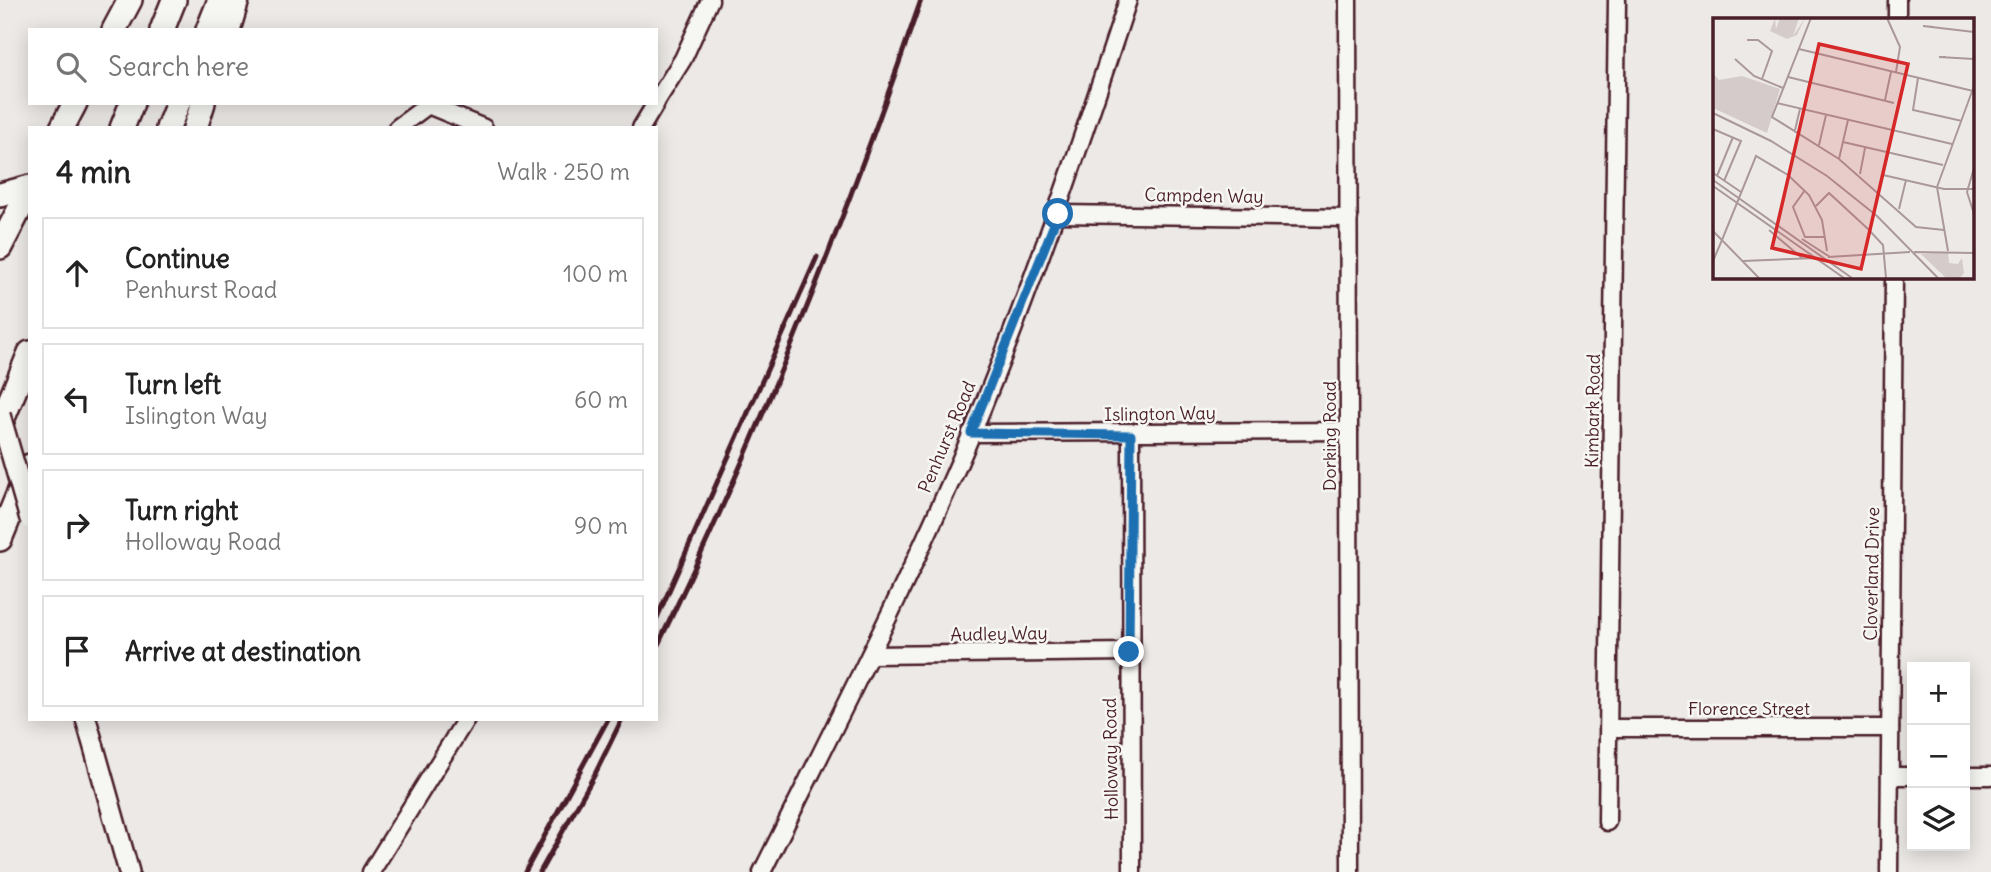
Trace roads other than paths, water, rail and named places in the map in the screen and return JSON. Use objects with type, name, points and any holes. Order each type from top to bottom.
[{"type":"highway","points":[[115,28],[130,0]]},
{"type":"highway","points":[[163,28],[174,0]]},
{"type":"highway","points":[[209,28],[220,0]]},
{"type":"highway","points":[[229,28],[237,0]]},
{"type":"highway","points":[[63,126],[74,105]]},
{"type":"highway","points":[[123,126],[131,105]]},
{"type":"highway","points":[[169,126],[177,105]]},
{"type":"highway","points":[[196,126],[202,105]]},
{"type":"highway","points":[[0,195],[28,188]]},
{"type":"highway","points":[[0,247],[28,192]]},
{"type":"highway","points":[[0,425],[28,358]]},
{"type":"highway","points":[[0,539],[28,471]]},
{"type":"main road","points":[[0,415],[28,512]]},
{"type":"main road","points":[[87,721],[129,872]]},
{"type":"street","points":[[658,100],[682,59],[710,0]]},
{"type":"street","name":"Penhurst Road","points":[[762,872],[870,655],[971,433],[1058,214],[1128,0]]},
{"type":"street","name":"Dorking Road","points":[[1348,0],[1350,872]]},
{"type":"street","name":"Kimbark Road","points":[[1607,822],[1617,0]]},
{"type":"street","points":[[1896,18],[1897,0]]},
{"type":"street","points":[[400,126],[428,105],[479,126]]},
{"type":"street","points":[[642,126],[655,105]]},
{"type":"street","name":"Campden Way","points":[[1058,214],[1349,218]]},
{"type":"street","name":"Cloverland Drive","points":[[1889,872],[1894,278]]},
{"type":"street","name":"Islington Way","points":[[971,433],[1131,435],[1349,430]]},
{"type":"street","name":"Holloway Road","points":[[1131,435],[1129,652],[1132,872]]},
{"type":"street","name":"Audley Way","points":[[870,655],[1129,652]]},
{"type":"street","points":[[371,872],[465,721]]},
{"type":"street","name":"Florence Street","points":[[1609,728],[1890,728]]},
{"type":"street","points":[[1890,776],[1907,776]]},
{"type":"street","points":[[1970,776],[1991,776]]},
{"type":"railway","points":[[658,645],[765,410],[831,247],[921,0]]},
{"type":"railway","points":[[658,615],[817,257]]},
{"type":"railway","points":[[525,872],[607,721]]},
{"type":"railway","points":[[540,872],[595,774],[621,721]]}]
